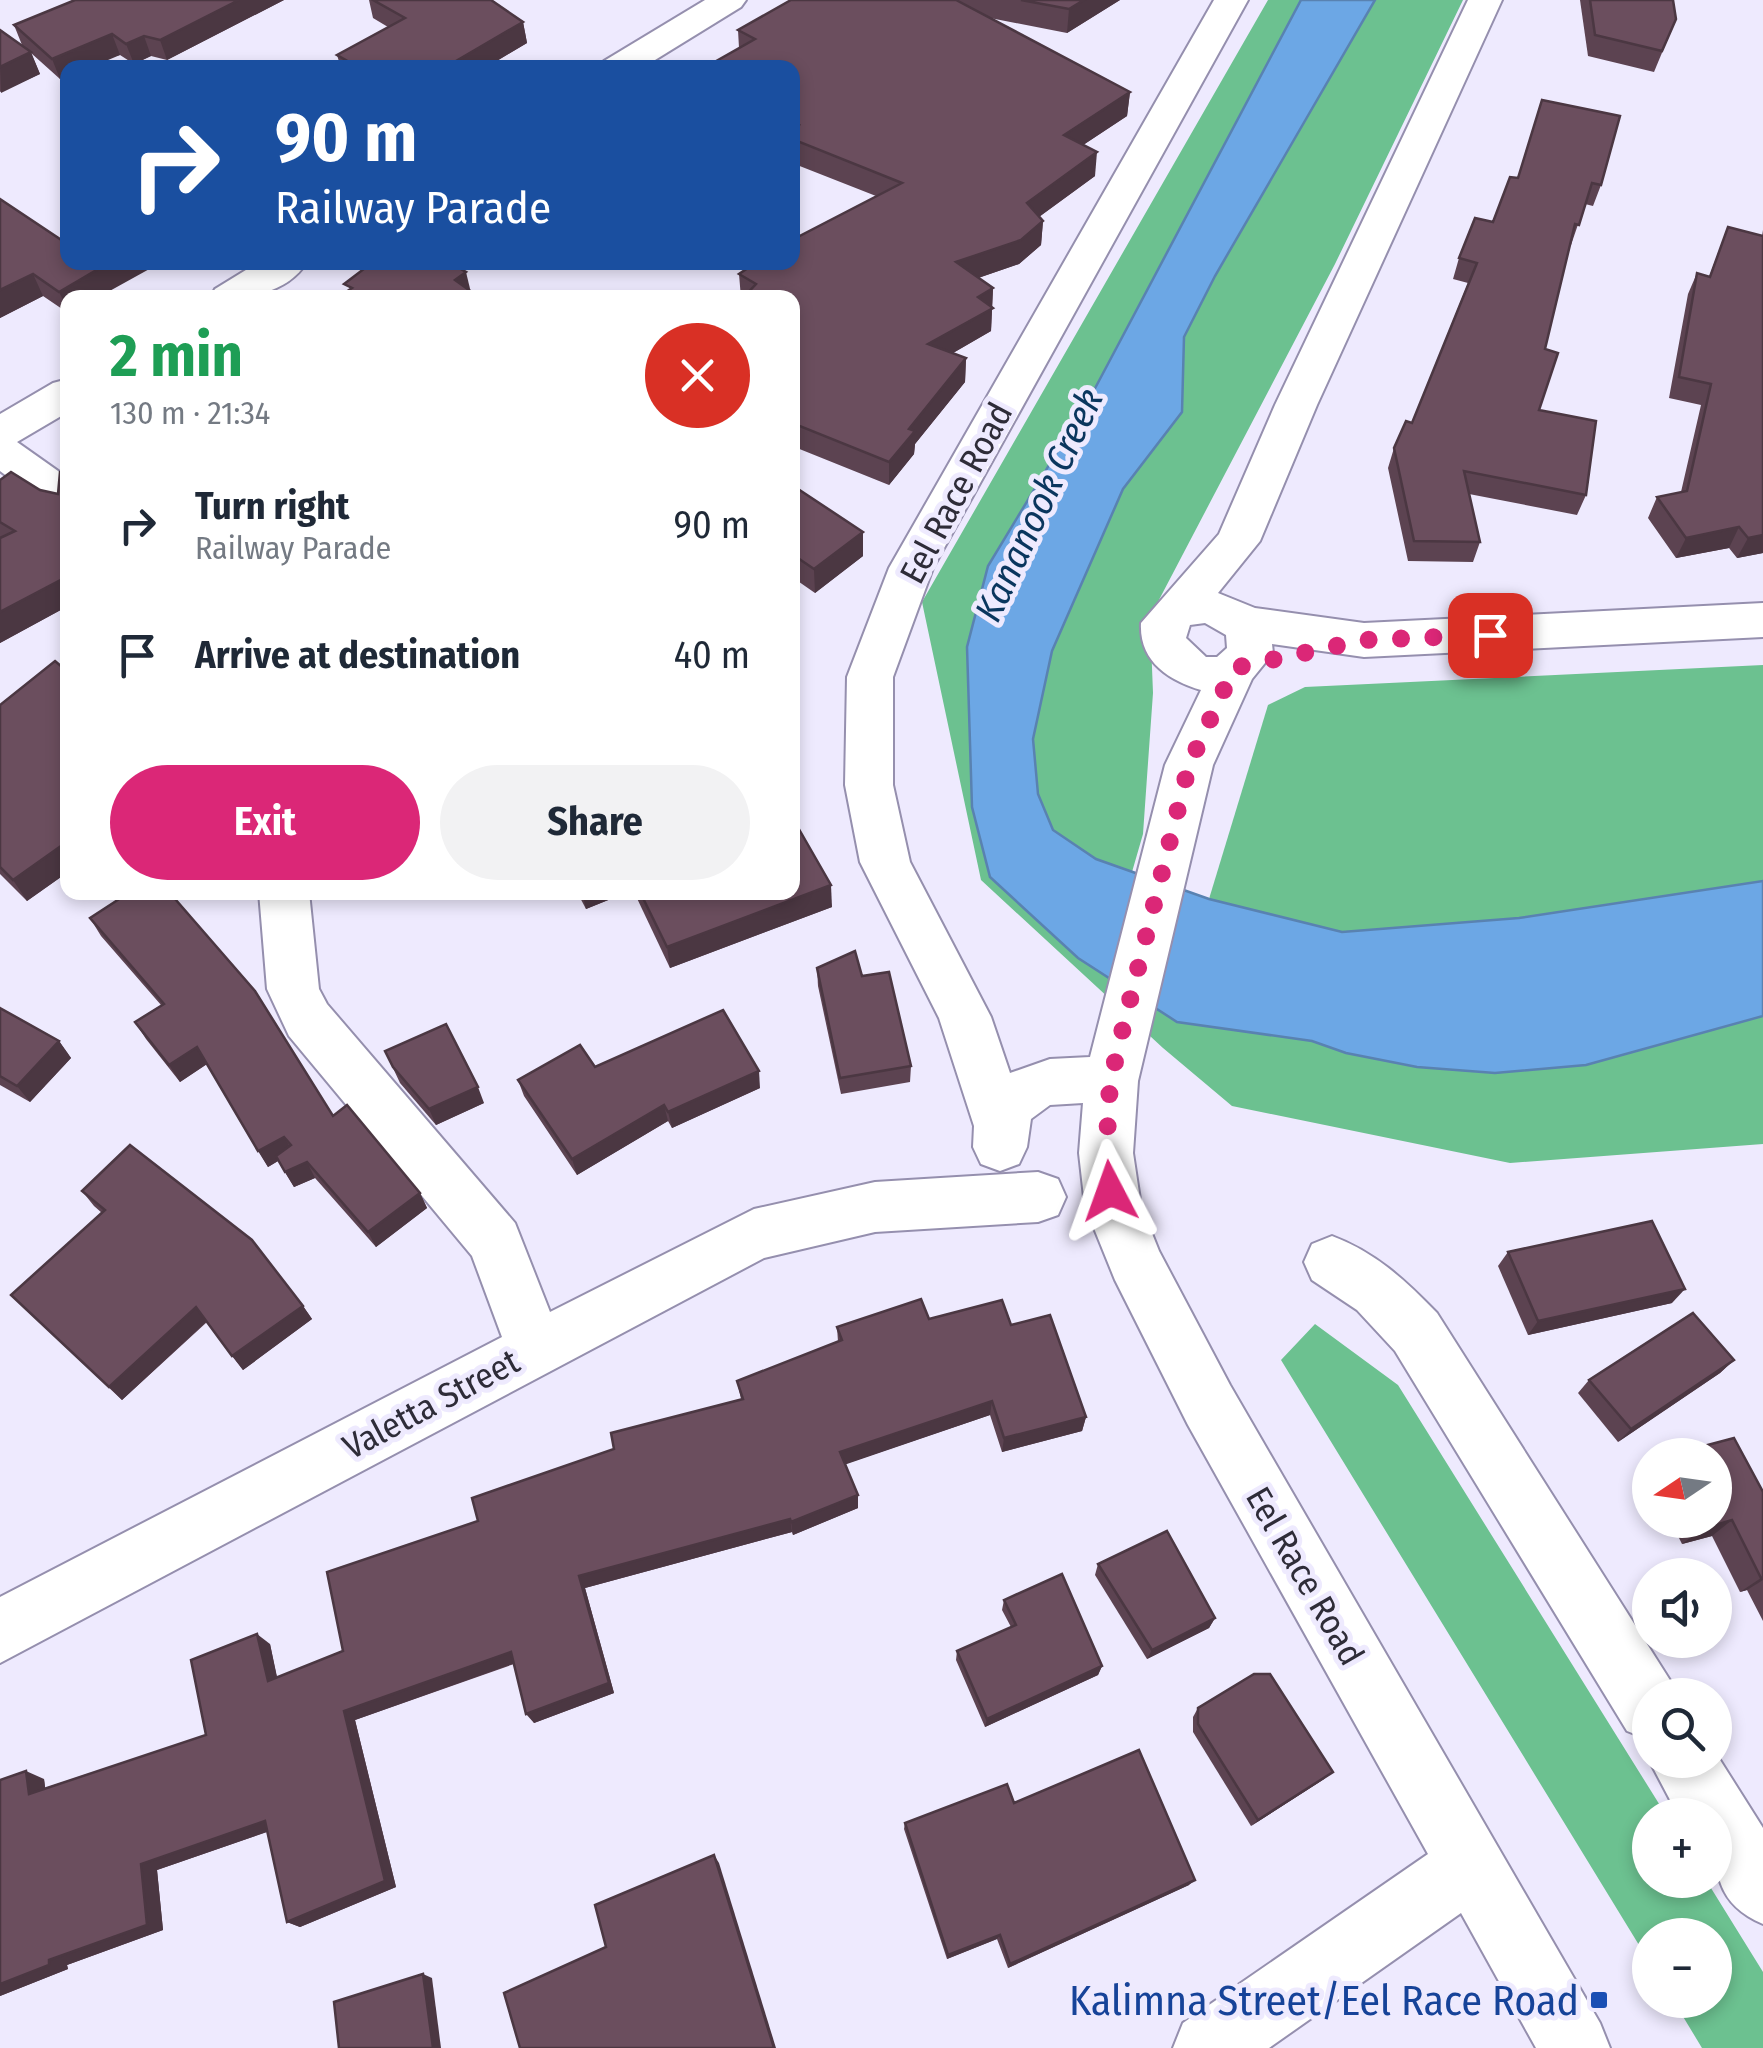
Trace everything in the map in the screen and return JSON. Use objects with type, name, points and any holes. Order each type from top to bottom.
[{"type":"street","points":[[629,60],[729,0]]},
{"type":"street","name":"Eel Race Road","points":[[1000,1127],[965,1017],[885,862],[868,785],[870,677],[911,568],[1231,0]]},
{"type":"street","name":"Eel Race Road","points":[[1189,765],[1165,633],[1238,541],[1296,405],[1485,0]]},
{"type":"street","points":[[241,290],[275,270]]},
{"type":"street","points":[[0,433],[60,398]]},
{"type":"street","points":[[0,450],[60,494]]},
{"type":"street","name":"Eel Race Road","points":[[1238,541],[1240,644],[1189,765],[1174,834],[1098,1064],[1112,1206],[1135,1262],[1209,1405],[1574,2048]]},
{"type":"street","points":[[1240,644],[1227,611],[1198,606],[1180,611],[1165,633],[1172,659],[1207,673],[1240,644],[1763,620]]},
{"type":"street","points":[[285,900],[294,989],[308,1020],[495,1242],[536,1349]]},
{"type":"street","name":"Eel Race Road","points":[[965,1017],[998,1056],[1017,1070],[1040,1078],[1098,1064]]},
{"type":"street","points":[[1038,1198],[1020,1187],[1005,1166],[1000,1127],[1004,1111],[1022,1094],[1098,1064]]},
{"type":"street","name":"Valetta Street","points":[[874,1206],[984,1156],[994,1146],[1000,1127]]},
{"type":"street","name":"Valetta Street","points":[[0,1632],[754,1235],[874,1206],[1038,1198],[1112,1206]]},
{"type":"street","points":[[1332,1262],[1377,1291],[1416,1332],[1632,1679]]},
{"type":"street","points":[[1693,1778],[1763,1890]]},
{"type":"street","points":[[1208,2048],[1471,1865]]},
{"type":"green space","points":[[1268,0],[1301,0],[1092,394],[988,566],[972,807],[1177,1022],[1312,1041],[1346,1053],[1586,1065],[1763,1016],[1763,1144],[1510,1163],[1232,1106],[1163,1048],[981,880],[922,602]]},
{"type":"green space","points":[[1375,0],[1463,0],[1335,264],[1150,617],[1153,693],[1143,834],[1132,872],[1096,859],[1053,830],[1038,794],[1033,739],[1052,651],[1123,489],[1182,412],[1184,337],[1215,276]]},
{"type":"green space","points":[[1763,665],[1763,881],[1519,918],[1342,932],[1209,899],[1268,705],[1305,687]]},
{"type":"green space","points":[[1315,1324],[1398,1385],[1632,1760],[1632,1778],[1643,1778],[1655,1798],[1632,1798],[1632,1898],[1717,1898],[1730,1918],[1632,1918],[1632,1934],[1281,1360]]},
{"type":"green space","points":[[1732,1922],[1763,1972],[1763,2048],[1702,2048],[1684,2018],[1732,2018]]},
{"type":"water","name":"Kananook Creek","points":[[1301,0],[1375,0],[1215,276],[1184,337],[1182,412],[1123,489],[1052,651],[1033,739],[1038,794],[1053,830],[1096,859],[1209,899],[1342,932],[1519,918],[1763,881],[1763,1016],[1586,1065],[1495,1073],[1417,1067],[1346,1053],[1312,1041],[1177,1022],[1078,958],[990,877],[972,807],[967,647],[988,566],[1092,394]]},
{"type":"building","points":[[75,0],[239,0],[160,40],[144,36],[126,44],[112,34],[52,59],[14,25]]},
{"type":"building","points":[[373,0],[491,0],[523,22],[458,60],[346,60],[337,55],[405,18]]},
{"type":"building","points":[[791,0],[956,0],[1130,92],[1064,135],[1097,152],[1027,203],[1043,221],[1021,240],[956,262],[993,288],[978,297],[993,308],[928,344],[966,358],[909,429],[915,431],[889,462],[800,426],[800,290],[750,290],[756,284],[739,274],[745,270],[800,270],[800,236],[902,183],[800,142],[800,60],[718,60],[755,39],[738,30]]},
{"type":"building","points":[[1021,0],[1084,0],[1069,9]]},
{"type":"building","points":[[1590,0],[1673,0],[1676,19],[1662,51],[1595,35]]},
{"type":"building","points":[[0,30],[31,52],[0,67]]},
{"type":"building","points":[[1542,100],[1620,116],[1601,185],[1592,183],[1579,225],[1575,224],[1545,349],[1558,353],[1539,410],[1596,421],[1586,495],[1464,471],[1480,542],[1414,541],[1394,448],[1406,421],[1412,423],[1477,263],[1459,258],[1475,218],[1493,222],[1510,177],[1518,178]]},
{"type":"building","points":[[0,199],[60,239],[60,270],[96,270],[59,292],[33,274],[0,290]]},
{"type":"building","points":[[1728,227],[1763,236],[1763,535],[1748,538],[1739,527],[1686,538],[1657,497],[1687,491],[1711,384],[1679,377],[1697,273],[1710,277]]},
{"type":"building","points":[[362,270],[462,270],[466,272],[455,280],[469,290],[349,290],[352,288],[344,284]]},
{"type":"building","points":[[11,472],[40,490],[58,494],[60,472],[60,580],[0,612],[0,538],[15,531],[0,522],[0,480]]},
{"type":"building","points":[[800,490],[863,532],[814,569],[800,559]]},
{"type":"building","points":[[55,661],[60,665],[60,847],[13,880],[0,867],[0,705]]},
{"type":"building","points":[[800,831],[831,885],[800,897]]},
{"type":"building","points":[[118,900],[176,900],[255,991],[333,1116],[347,1105],[420,1193],[368,1232],[307,1162],[285,1172],[276,1156],[291,1145],[284,1137],[258,1151],[197,1047],[169,1065],[135,1022],[164,1004],[90,918]]},
{"type":"building","points":[[644,900],[791,900],[667,947]]},
{"type":"building","points":[[855,951],[862,976],[889,972],[911,1066],[840,1078],[817,968]]},
{"type":"building","points":[[0,1008],[59,1041],[17,1086],[0,1076]]},
{"type":"building","points":[[723,1010],[759,1071],[668,1112],[664,1105],[572,1159],[518,1080],[580,1045],[595,1067]]},
{"type":"building","points":[[446,1024],[478,1087],[429,1109],[393,1067],[385,1051]]},
{"type":"building","points":[[130,1145],[252,1240],[303,1306],[232,1356],[196,1307],[109,1387],[11,1295],[105,1210],[82,1191]]},
{"type":"building","points":[[1652,1221],[1685,1289],[1538,1321],[1508,1252]]},
{"type":"building","points":[[921,1299],[929,1319],[1002,1300],[1011,1325],[1050,1315],[1086,1417],[1004,1438],[992,1401],[840,1452],[858,1495],[791,1522],[790,1519],[579,1576],[609,1683],[526,1714],[511,1652],[344,1711],[385,1881],[287,1922],[265,1821],[141,1864],[147,1925],[49,1960],[49,1965],[0,1984],[0,1780],[26,1771],[29,1794],[206,1735],[191,1660],[257,1634],[268,1681],[343,1651],[327,1572],[478,1521],[472,1498],[614,1449],[611,1433],[743,1399],[737,1381],[842,1340],[837,1327]]},
{"type":"building","points":[[1693,1313],[1734,1360],[1631,1429],[1589,1380]]},
{"type":"building","points":[[1732,1439],[1763,1492],[1763,1578],[1732,1520]]},
{"type":"building","points":[[1167,1531],[1215,1618],[1152,1650],[1098,1564]]},
{"type":"building","points":[[1062,1574],[1102,1666],[987,1719],[957,1651],[1016,1625],[1004,1600]]},
{"type":"building","points":[[1254,1674],[1270,1674],[1333,1772],[1258,1820],[1198,1724],[1198,1708]]},
{"type":"building","points":[[1139,1750],[1195,1880],[1010,1964],[1000,1935],[948,1955],[905,1823],[1007,1784],[1014,1803]]},
{"type":"building","points":[[714,1855],[774,2048],[520,2048],[504,1993],[606,1947],[595,1905]]},
{"type":"building","points":[[423,1974],[433,2048],[339,2048],[334,2002]]},
{"type":"place","name":"Kalimna Street/Eel Race Road","points":[[1599,2000]]},
{"type":"route","points":[[1110,1191],[1107,1108],[1116,1056],[1189,765],[1234,668],[1364,640],[1490,635]]}]
